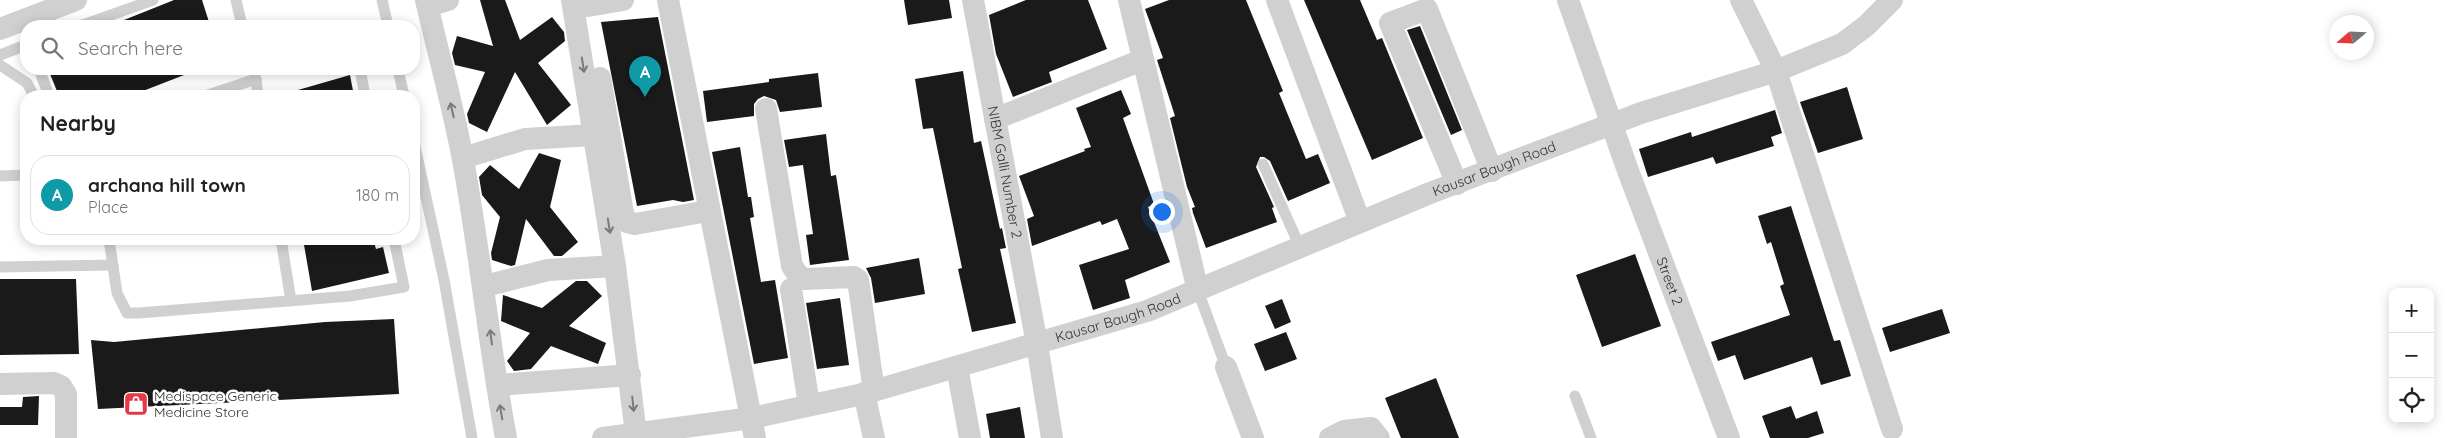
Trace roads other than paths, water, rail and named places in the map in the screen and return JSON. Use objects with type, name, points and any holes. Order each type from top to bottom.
[{"type":"street","points":[[24,20],[76,0]]},
{"type":"street","points":[[583,2],[623,0]]},
{"type":"street","points":[[668,0],[708,211],[753,428]]},
{"type":"street","name":"NIBM Galli Number 2","points":[[973,0],[1038,344],[1052,438]]},
{"type":"street","points":[[1129,0],[1198,290]]},
{"type":"street","points":[[1277,0],[1360,222]]},
{"type":"street","name":"Street 2","points":[[1568,0],[1611,124],[1729,438]]},
{"type":"street","points":[[1741,0],[1776,71],[1892,429]]},
{"type":"street","name":"Kausar Baugh Road","points":[[619,437],[753,428],[809,405],[869,392],[1147,312],[1430,193],[1611,124],[1776,71],[1842,44],[1866,26],[1892,0]]},
{"type":"street","points":[[434,2],[485,286],[497,385],[506,438]]},
{"type":"street","points":[[583,2],[594,135],[630,374],[619,437]]},
{"type":"street","points":[[583,2],[623,213],[627,222],[634,224],[708,211]]},
{"type":"street","points":[[1457,184],[1390,23],[1427,9],[1492,170]]},
{"type":"street","points":[[0,29],[20,21]]},
{"type":"street","points":[[995,118],[1142,60]]},
{"type":"street","points":[[766,109],[792,266],[804,280],[854,277],[858,280],[874,438]]},
{"type":"street","points":[[463,158],[525,139],[594,135]]},
{"type":"street","points":[[485,286],[548,270],[615,266]]},
{"type":"street","points":[[791,289],[809,405]]},
{"type":"street","points":[[957,367],[970,438]]},
{"type":"street","points":[[1226,367],[1253,438]]},
{"type":"street","points":[[497,385],[630,374]]},
{"type":"street","points":[[0,384],[54,383],[61,386],[66,394],[66,438]]},
{"type":"street","points":[[1330,438],[1344,431],[1372,428],[1379,438]]},
{"type":"lane","points":[[97,20],[153,0]]},
{"type":"lane","points":[[236,0],[241,20]]},
{"type":"lane","points":[[382,0],[387,20]]},
{"type":"lane","points":[[0,55],[20,47]]},
{"type":"lane","points":[[0,66],[27,83],[31,90]]},
{"type":"lane","points":[[41,75],[47,90]]},
{"type":"lane","points":[[218,90],[252,75]]},
{"type":"lane","points":[[254,75],[257,90]]},
{"type":"lane","points":[[361,75],[364,90]]},
{"type":"lane","points":[[399,75],[403,90]]},
{"type":"lane","points":[[1263,164],[1300,247]]},
{"type":"lane","points":[[420,170],[444,280],[472,438]]},
{"type":"lane","points":[[0,176],[20,175]]},
{"type":"lane","points":[[110,245],[117,293],[126,313],[350,296],[404,287],[395,245]]},
{"type":"lane","points":[[282,245],[291,301]]},
{"type":"lane","points":[[0,267],[113,264]]},
{"type":"lane","points":[[1198,290],[1226,367]]},
{"type":"lane","points":[[1574,396],[1591,438]]},
{"type":"place","name":"archana hill town","points":[[645,97]]},
{"type":"place","name":"Medispace Generic Medicine Store","points":[[136,404]]}]
